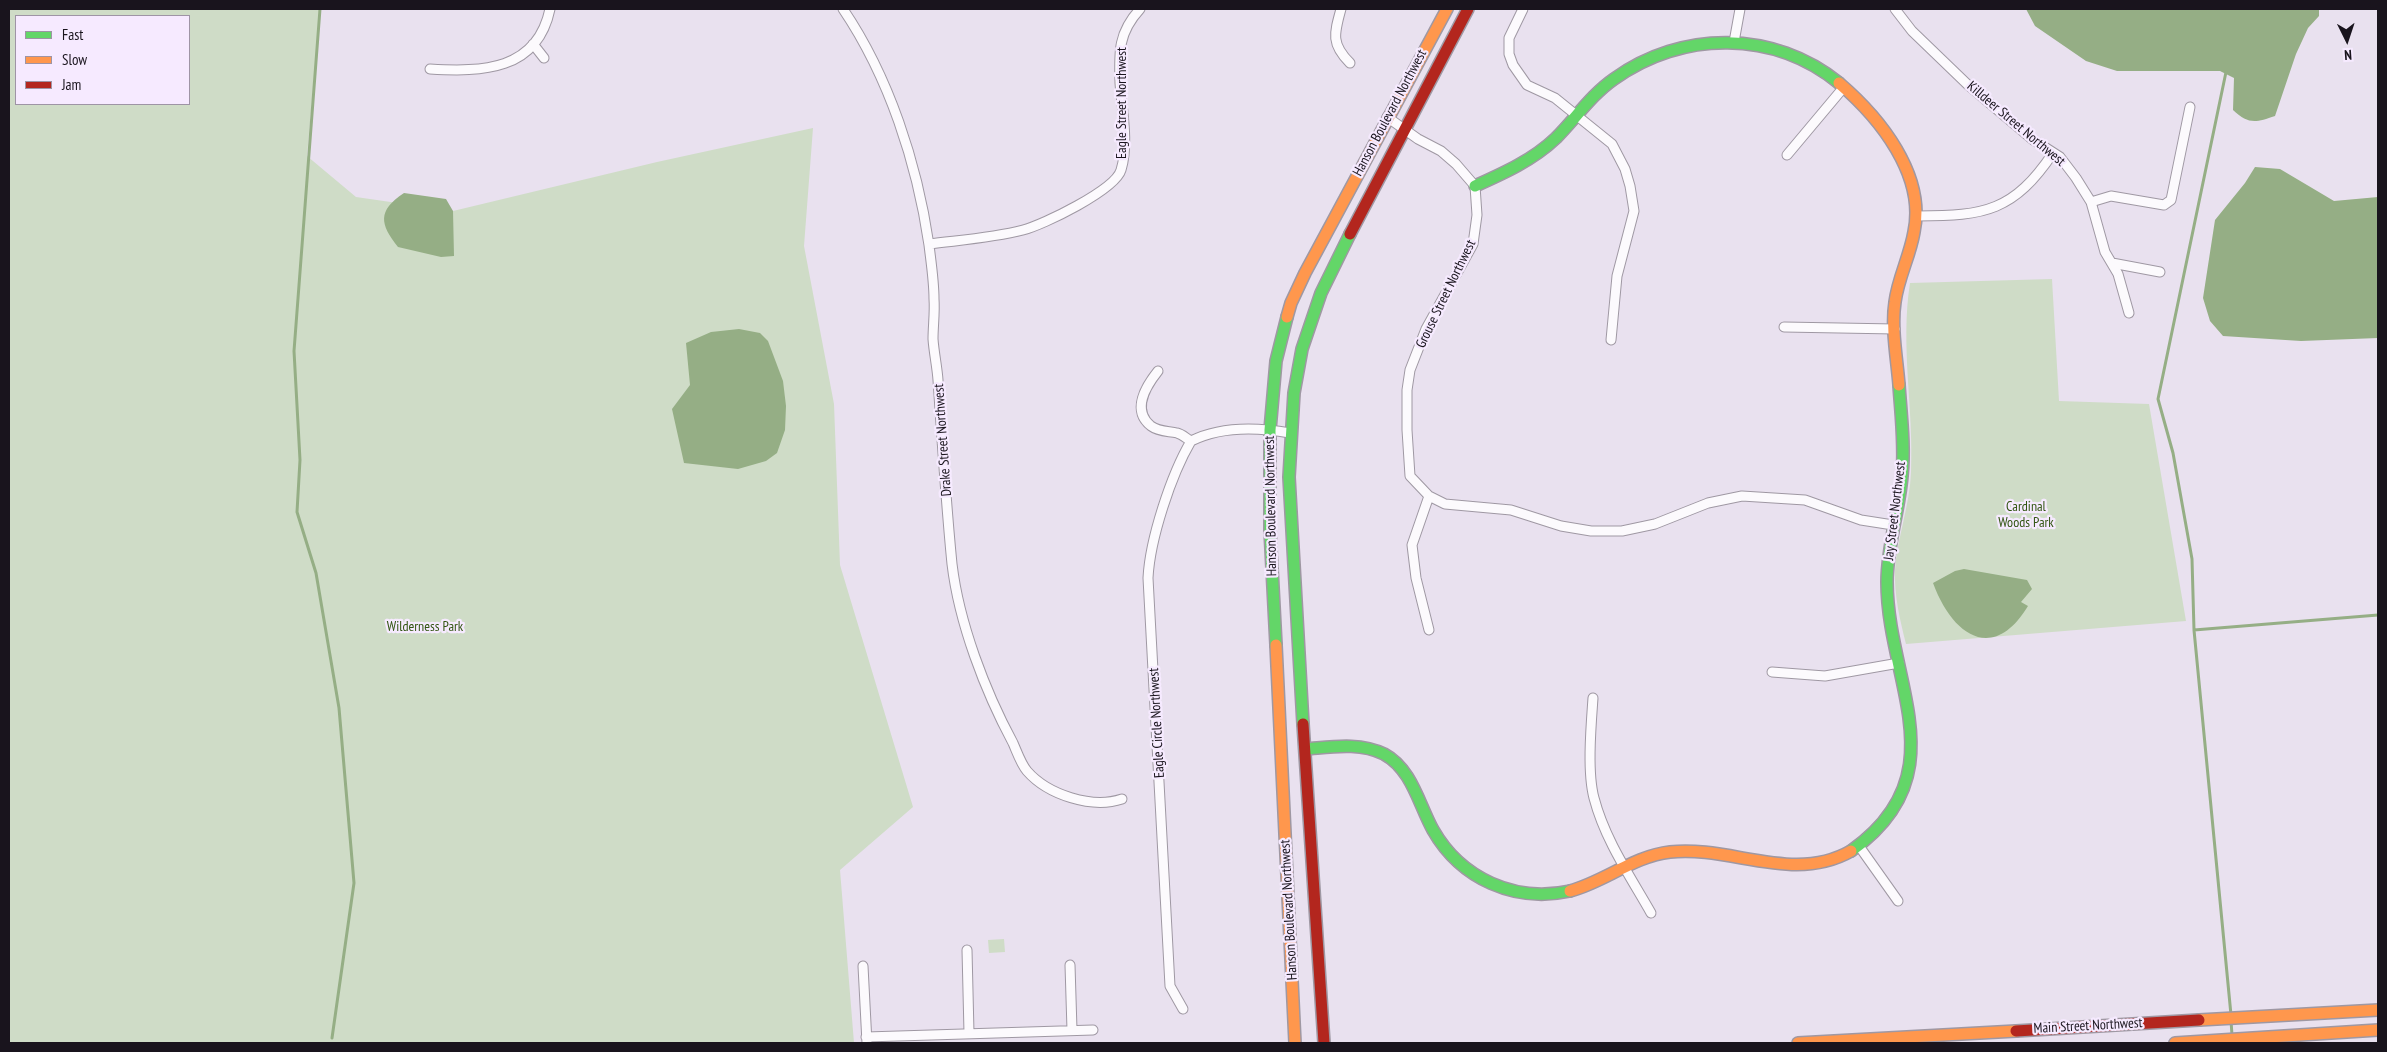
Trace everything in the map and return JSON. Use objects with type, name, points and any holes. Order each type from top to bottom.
[{"type":"main road","name":"Hanson Boulevard Northwest","points":[[1295,1043],[1270,530],[1270,430],[1276,361],[1291,303],[1305,273],[1387,117],[1447,9]]},
{"type":"main road","name":"Hanson Boulevard Northwest","points":[[1324,1043],[1294,591],[1289,477],[1290,433],[1294,393],[1302,349],[1318,301],[1359,214],[1468,9]]},
{"type":"main road","name":"Jay Street Northwest","points":[[1305,749],[1351,746],[1373,749],[1396,763],[1412,782],[1424,813],[1440,842],[1456,859],[1493,885],[1530,895],[1570,892],[1596,883],[1625,866],[1667,852],[1699,850],[1761,863],[1800,866],[1835,859],[1859,846],[1884,821],[1905,782],[1910,768],[1912,748],[1910,725],[1887,602],[1888,562],[1903,462],[1894,305],[1918,216],[1915,195],[1901,158],[1882,126],[1844,87],[1826,73],[1790,54],[1756,45],[1734,42],[1689,46],[1643,61],[1605,86],[1545,148],[1528,160],[1475,186]]},
{"type":"main road","name":"Main Street Northwest","points":[[1798,1043],[2378,1010]]},
{"type":"main road","points":[[2175,1043],[2378,1030]]},
{"type":"street","points":[[430,70],[486,70],[520,57],[544,30],[550,9]]},
{"type":"street","name":"Drake Street Northwest","points":[[843,9],[874,63],[889,99],[918,188],[929,244],[934,297],[933,339],[938,377],[942,464],[952,566],[962,612],[979,667],[993,706],[1027,771],[1060,795],[1085,800],[1114,802],[1122,799]]},
{"type":"street","name":"Eagle Street Northwest","points":[[929,244],[1024,230],[1100,193],[1115,181],[1120,172],[1124,149],[1120,45],[1130,22],[1140,9]]},
{"type":"street","points":[[1341,9],[1335,32],[1335,43],[1339,52],[1350,63]]},
{"type":"street","points":[[1524,9],[1509,38],[1509,54],[1513,65],[1527,85],[1555,98],[1612,144],[1625,169],[1634,211],[1618,276],[1611,340]]},
{"type":"street","points":[[1734,42],[1740,9]]},
{"type":"street","name":"Killdeer Street Northwest","points":[[1895,9],[1912,31],[1967,84],[2032,139],[2060,157],[2076,178],[2090,202],[2105,252],[2118,274],[2129,313]]},
{"type":"street","points":[[533,44],[544,58]]},
{"type":"street","points":[[1787,155],[1844,87]]},
{"type":"street","points":[[2090,202],[2112,196],[2164,205],[2171,200],[2190,107]]},
{"type":"street","points":[[1387,117],[1418,139],[1441,151],[1456,164],[1475,186]]},
{"type":"street","points":[[1918,216],[1976,214],[1991,209],[2021,193],[2041,172],[2053,153]]},
{"type":"street","name":"Grouse Street Northwest","points":[[1429,496],[1410,476],[1407,390],[1410,370],[1426,329],[1473,244],[1477,215],[1475,186]]},
{"type":"street","points":[[2112,263],[2160,272]]},
{"type":"street","points":[[1784,327],[1896,329]]},
{"type":"street","points":[[1158,371],[1146,386],[1142,396],[1145,418],[1151,426],[1162,431],[1178,433],[1190,441],[1225,430],[1270,430],[1290,433]]},
{"type":"street","name":"Eagle Circle Northwest","points":[[1183,1009],[1170,986],[1148,578],[1149,556],[1156,529],[1190,441]]},
{"type":"street","points":[[1429,630],[1416,578],[1412,545],[1429,496],[1445,504],[1511,510],[1562,526],[1591,531],[1622,531],[1655,524],[1708,503],[1742,496],[1805,500],[1862,520],[1894,525]]},
{"type":"street","points":[[1772,672],[1825,676],[1899,663]]},
{"type":"street","points":[[1593,698],[1590,744],[1594,797],[1608,836],[1651,912]]},
{"type":"street","points":[[1859,846],[1898,902]]},
{"type":"street","points":[[966,950],[969,1033]]},
{"type":"street","points":[[1070,965],[1072,1030]]},
{"type":"street","points":[[863,966],[866,1040],[969,1033],[1093,1030]]},
{"type":"green space","name":"Wilderness Park","points":[[9,9],[320,9],[307,156],[356,197],[453,211],[657,162],[813,128],[804,246],[834,404],[840,565],[913,807],[840,870],[854,1043],[9,1043]]},
{"type":"green space","name":"Cardinal Woods Park","points":[[2052,279],[2059,401],[2149,404],[2186,621],[1906,644],[1896,598],[1895,570],[1911,472],[1911,425],[1906,330],[1910,283]]},
{"type":"green space","points":[[1004,939],[1005,952],[989,953],[988,940]]},
{"type":"shaded area","points":[[2026,9],[2319,9],[2319,16],[2308,28],[2296,54],[2275,116],[2252,121],[2243,118],[2233,110],[2234,78],[2220,71],[2117,71],[2086,61],[2035,26]]},
{"type":"shaded area","points":[[2255,167],[2280,169],[2334,201],[2378,197],[2378,338],[2301,341],[2223,336],[2210,321],[2203,298],[2215,220],[2245,183]]},
{"type":"shaded area","points":[[404,193],[446,199],[453,211],[454,256],[441,257],[398,247],[385,225],[384,218],[389,206]]},
{"type":"shaded area","points":[[739,329],[760,333],[768,341],[783,381],[786,406],[785,430],[777,453],[766,461],[738,469],[684,463],[672,409],[690,385],[686,343],[711,332]]},
{"type":"shaded area","points":[[1964,569],[2027,580],[2032,589],[2021,602],[2028,606],[2015,624],[2001,634],[1988,638],[1974,636],[1951,617],[1933,583],[1955,571]]},
{"type":"waterway","points":[[320,9],[294,351],[300,460],[297,512],[316,573],[339,708],[354,883],[332,1038]]},
{"type":"waterway","points":[[2226,72],[2158,399],[2173,453],[2192,559],[2194,630],[2231,1015]]},
{"type":"waterway","points":[[2194,630],[2378,615]]},
{"type":"waterway","points":[[2231,1021],[2232,1035]]},
{"type":"traffic: fast","points":[[1475,186],[1507,171],[1538,153],[1556,138],[1591,99],[1614,79],[1641,63],[1669,52],[1698,45],[1728,43],[1757,46],[1786,53],[1813,66],[1839,83]]},
{"type":"traffic: fast","points":[[1303,724],[1289,477],[1294,393],[1302,349],[1321,293],[1350,234]]},
{"type":"traffic: fast","points":[[1276,645],[1270,530],[1270,430],[1276,361],[1287,317]]},
{"type":"traffic: fast","points":[[1851,851],[1884,821],[1903,791],[1910,758],[1910,725],[1890,619],[1887,582],[1889,555],[1903,465],[1899,385]]},
{"type":"traffic: fast","points":[[1305,749],[1355,747],[1375,750],[1384,754],[1394,761],[1408,778],[1433,830],[1445,847],[1458,862],[1474,874],[1510,890],[1549,894],[1570,891]]},
{"type":"traffic: slow","points":[[1287,317],[1291,303],[1305,273],[1447,9]]},
{"type":"traffic: slow","points":[[1839,83],[1870,113],[1884,130],[1906,169],[1913,190],[1916,211],[1914,232],[1899,284],[1894,312],[1899,385]]},
{"type":"traffic: slow","points":[[1276,645],[1295,1043]]},
{"type":"traffic: slow","points":[[1570,891],[1595,882],[1644,859],[1670,852],[1693,851],[1784,864],[1807,864],[1829,860],[1851,851]]},
{"type":"traffic: slow","points":[[2199,1020],[2378,1010]]},
{"type":"traffic: slow","points":[[2175,1043],[2378,1030]]},
{"type":"traffic: slow","points":[[1798,1043],[2016,1031]]},
{"type":"traffic: jam","points":[[1350,234],[1468,9]]},
{"type":"traffic: jam","points":[[1303,724],[1324,1043]]},
{"type":"traffic: jam","points":[[2016,1031],[2199,1020]]}]
